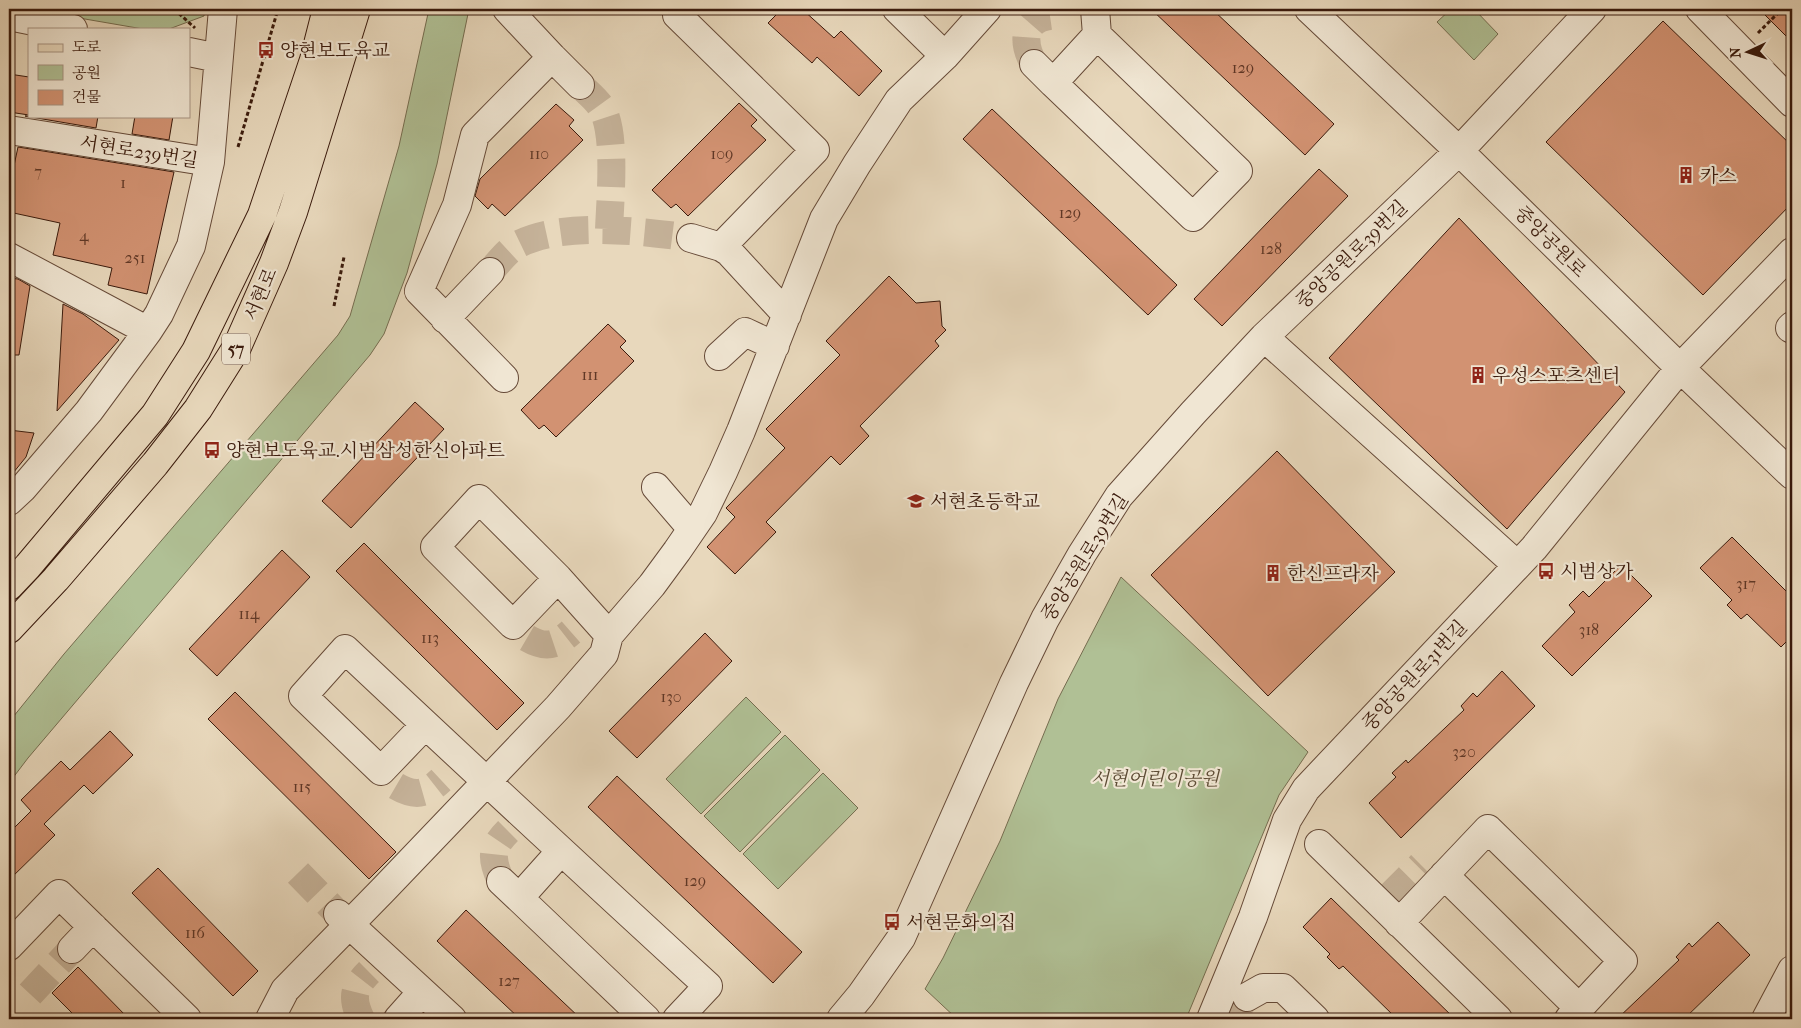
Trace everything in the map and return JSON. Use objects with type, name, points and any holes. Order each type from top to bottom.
[{"type":"main road","name":"서현로","points":[[9,586],[155,415],[196,351],[262,215],[314,60],[327,9]]},
{"type":"main road","name":"서현로","points":[[9,628],[56,578],[155,464],[198,409],[237,347],[294,212],[356,9]]},
{"type":"street","points":[[9,501],[23,488],[89,411],[148,332],[159,314],[191,246],[210,162],[223,9]]},
{"type":"street","points":[[508,9],[552,57],[580,84]]},
{"type":"street","points":[[897,9],[945,56]]},
{"type":"street","points":[[270,1019],[285,990],[344,919],[486,782],[558,707],[604,654],[608,635],[652,585],[692,529],[703,513],[724,472],[742,431],[824,219],[899,100],[945,56],[987,9]]},
{"type":"street","name":"중앙공원로","points":[[1309,9],[1459,151],[1792,475]]},
{"type":"street","name":"중앙공원로39번길","points":[[841,1019],[861,995],[901,938],[1014,683],[1045,619],[1082,554],[1119,496],[1193,412],[1264,337],[1459,151],[1592,9]]},
{"type":"street","points":[[1700,9],[1792,104]]},
{"type":"street","points":[[677,15],[815,150],[721,247]]},
{"type":"street","points":[[9,16],[68,28]]},
{"type":"street","points":[[1034,64],[1053,84],[1193,217],[1238,171],[1096,22],[1053,84]]},
{"type":"street","points":[[190,52],[218,58]]},
{"type":"street","points":[[504,378],[419,291],[456,205],[475,135],[552,57]]},
{"type":"street","name":"서현로239번길","points":[[9,130],[210,162]]},
{"type":"street","points":[[691,238],[721,247],[729,252],[787,315]]},
{"type":"street","name":"중앙공원로31번길","points":[[1211,1019],[1253,917],[1287,820],[1306,789],[1534,548],[1680,368],[1792,252]]},
{"type":"street","points":[[9,257],[148,332]]},
{"type":"street","points":[[446,318],[490,272]]},
{"type":"street","points":[[719,356],[745,332],[774,346]]},
{"type":"street","points":[[1264,337],[1517,565]]},
{"type":"street","points":[[656,487],[692,529]]},
{"type":"street","points":[[558,578],[520,632],[435,546],[479,500],[558,578],[608,635]]},
{"type":"street","points":[[425,725],[388,779],[303,696],[345,649],[486,782],[708,986],[677,1019]]},
{"type":"street","points":[[1390,908],[1444,875],[1488,829],[1623,961],[1574,1014],[1444,875]]},
{"type":"street","points":[[1320,844],[1390,908],[1498,1019]]},
{"type":"street","points":[[561,851],[510,890],[646,1019]]},
{"type":"street","points":[[9,946],[59,894],[187,1019]]},
{"type":"street","points":[[344,919],[452,1019]]},
{"type":"street","points":[[72,949],[93,926]]},
{"type":"street","points":[[1766,1019],[1792,970]]},
{"type":"street","points":[[1247,997],[1263,988],[1283,988],[1315,1019]]},
{"type":"street","points":[[398,1019],[422,992]]},
{"type":"path","points":[[236,152],[278,9]]},
{"type":"path","points":[[1756,36],[1782,9]]},
{"type":"path","points":[[334,306],[344,258]]},
{"type":"green space","points":[[50,9],[205,9],[204,16],[172,28],[137,28],[50,13]]},
{"type":"green space","points":[[429,9],[469,9],[437,164],[407,273],[384,334],[370,355],[28,758],[9,783],[9,722],[64,654],[338,335],[350,316],[399,146]]},
{"type":"green space","points":[[1451,9],[1474,9],[1498,34],[1474,60],[1437,22]]},
{"type":"green space","name":"서현어린이공원","points":[[1121,577],[1308,752],[1279,795],[1186,1019],[957,1019],[925,989],[943,958],[1000,841],[1058,699]]},
{"type":"green space","points":[[746,697],[781,732],[701,814],[666,779]]},
{"type":"green space","points":[[785,735],[820,770],[740,852],[704,816]]},
{"type":"green space","points":[[823,773],[858,808],[778,889],[743,854]]},
{"type":"building","points":[[782,9],[802,9],[834,38],[841,31],[882,71],[859,96],[817,57],[812,63],[768,23]]},
{"type":"building","points":[[1151,9],[1212,9],[1334,124],[1305,155]]},
{"type":"building","points":[[1759,9],[1792,9],[1792,42]]},
{"type":"building","name":"카스","points":[[1663,21],[1792,146],[1792,203],[1703,295],[1546,142]]},
{"type":"building","points":[[9,74],[28,77],[28,115],[9,112]]},
{"type":"building","points":[[739,103],[757,120],[751,126],[766,140],[688,216],[676,204],[671,208],[652,190]]},
{"type":"building","points":[[556,104],[574,120],[569,126],[583,140],[505,216],[492,204],[488,209],[475,196],[480,179]]},
{"type":"building","points":[[992,109],[1177,285],[1148,315],[963,139]]},
{"type":"building","points":[[37,118],[98,118],[96,128]]},
{"type":"building","points":[[135,118],[173,118],[169,140],[132,134]]},
{"type":"building","points":[[18,147],[174,172],[147,294],[108,285],[112,268],[53,255],[60,223],[9,212],[9,189]]},
{"type":"building","points":[[1319,169],[1348,196],[1222,326],[1194,299]]},
{"type":"building","name":"우성스포츠센터","points":[[1459,218],[1625,392],[1507,529],[1329,358]]},
{"type":"building","points":[[889,276],[916,303],[940,301],[942,326],[946,330],[935,341],[939,346],[860,426],[869,436],[840,465],[831,456],[766,522],[776,532],[735,574],[707,547],[735,517],[726,508],[785,448],[766,429],[840,355],[826,341]]},
{"type":"building","points":[[9,278],[18,279],[30,286],[19,355],[9,355]]},
{"type":"building","points":[[63,304],[83,314],[119,340],[57,411]]},
{"type":"building","points":[[608,324],[626,341],[620,347],[634,361],[556,437],[544,425],[539,429],[521,410]]},
{"type":"building","points":[[415,402],[444,429],[351,528],[322,501]]},
{"type":"building","points":[[9,430],[34,433],[26,457],[9,478]]},
{"type":"building","name":"한신프라자","points":[[1277,451],[1395,572],[1268,696],[1151,575]]},
{"type":"building","points":[[1732,537],[1792,597],[1792,636],[1781,647],[1747,614],[1741,619],[1727,605],[1732,600],[1700,568]]},
{"type":"building","points":[[364,543],[524,703],[497,730],[336,571]]},
{"type":"building","points":[[282,550],[310,577],[217,676],[189,649]]},
{"type":"building","points":[[1621,565],[1652,596],[1572,676],[1542,646],[1575,612],[1569,605],[1583,591],[1589,597]]},
{"type":"building","points":[[705,633],[732,661],[637,758],[609,731]]},
{"type":"building","points":[[1502,671],[1535,706],[1401,838],[1369,803],[1396,777],[1392,773],[1406,760],[1408,763],[1464,710],[1461,706],[1473,693],[1477,697]]},
{"type":"building","points":[[235,692],[396,852],[369,879],[208,719]]},
{"type":"building","points":[[110,731],[133,755],[93,794],[84,785],[44,824],[55,835],[9,880],[9,833],[31,811],[21,800],[61,761],[70,770]]},
{"type":"building","points":[[617,776],[802,952],[773,983],[588,807]]},
{"type":"building","points":[[158,868],[258,971],[233,996],[132,893]]},
{"type":"building","points":[[1331,898],[1455,1019],[1397,1019],[1343,966],[1339,969],[1327,957],[1330,954],[1303,927]]},
{"type":"building","points":[[466,910],[581,1019],[520,1019],[437,941]]},
{"type":"building","points":[[1718,922],[1750,955],[1684,1019],[1617,1019],[1679,960],[1676,957],[1689,943],[1692,947]]},
{"type":"building","points":[[78,967],[129,1019],[78,1019],[52,993]]},
{"type":"tunnel","points":[[1034,64],[1026,41],[1029,27],[1041,18],[1050,16]]},
{"type":"tunnel","points":[[580,85],[601,107],[609,132],[611,148],[609,230]]},
{"type":"tunnel","points":[[490,272],[517,245],[556,233],[602,230],[691,238]]},
{"type":"tunnel","points":[[527,638],[545,645],[555,643],[571,632]]},
{"type":"tunnel","points":[[396,786],[409,792],[420,793],[430,789],[441,780]]},
{"type":"tunnel","points":[[501,881],[495,866],[494,855],[498,843],[508,831]]},
{"type":"tunnel","points":[[1389,897],[1421,865]]},
{"type":"tunnel","points":[[298,873],[338,914]]},
{"type":"tunnel","points":[[30,994],[72,949]]},
{"type":"tunnel","points":[[361,1019],[356,1005],[355,994],[360,983],[369,972]]},
{"type":"tunnel","points":[[1236,1019],[1240,1005],[1247,997]]},
{"type":"place","name":"양현보도육교","points":[[266,50]]},
{"type":"place","name":"카스","points":[[1686,175]]},
{"type":"place","name":"우성스포츠센터","points":[[1478,375]]},
{"type":"place","name":"양현보도육교.시범삼성한신아파트","points":[[212,450]]},
{"type":"place","name":"서현초등학교","points":[[916,501]]},
{"type":"place","name":"시범상가","points":[[1546,571]]},
{"type":"place","name":"한신프라자","points":[[1273,573]]},
{"type":"place","name":"서현문화의집","points":[[892,922]]}]
